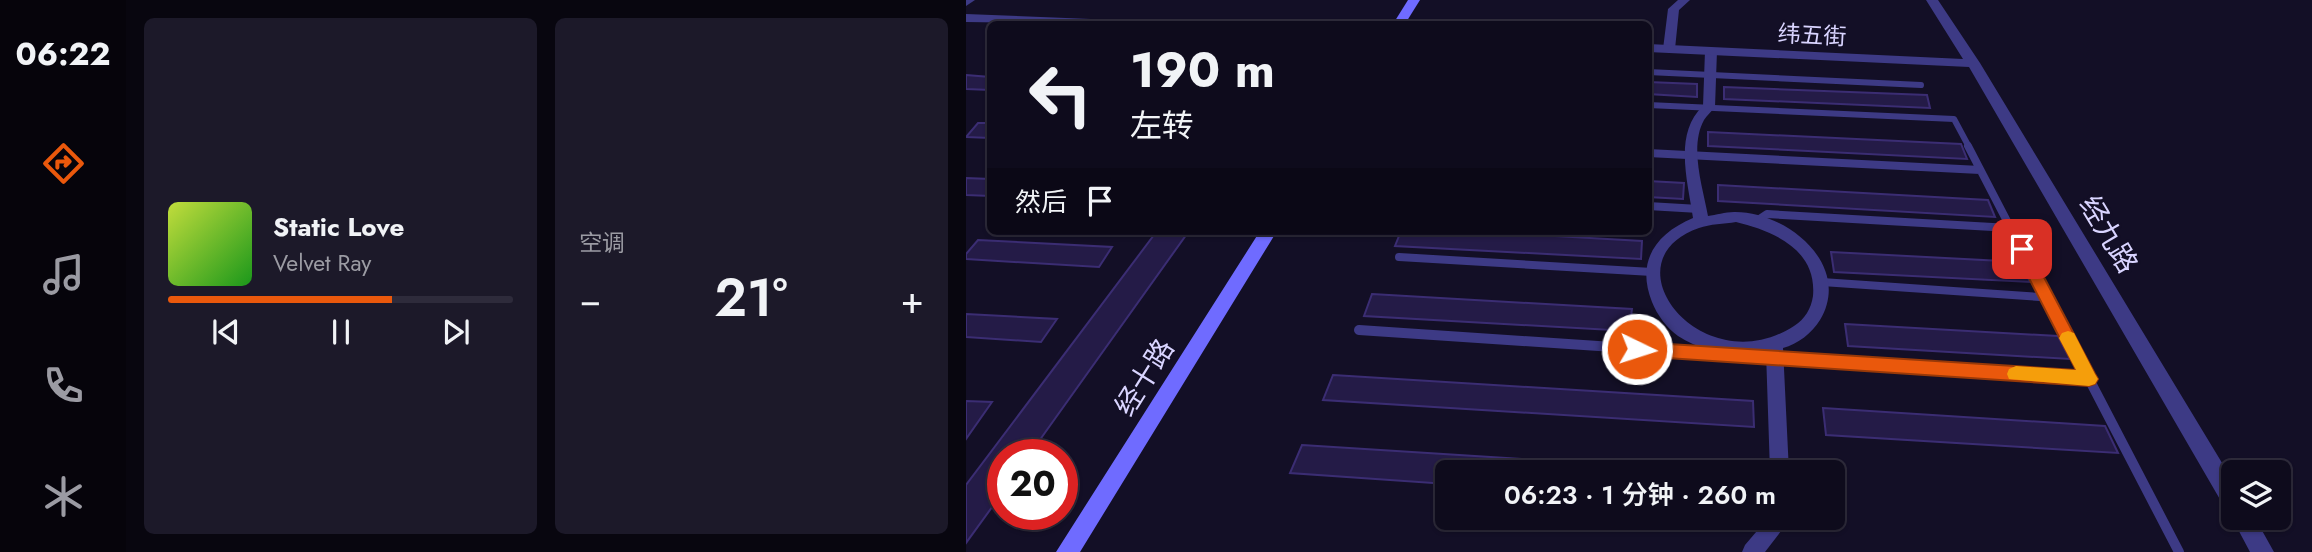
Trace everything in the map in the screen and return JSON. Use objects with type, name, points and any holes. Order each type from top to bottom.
[{"type":"main road","points":[[1401,21],[1414,0]]},
{"type":"main road","name":"经十路","points":[[1067,552],[1266,235]]},
{"type":"street","points":[[966,4],[970,0]]},
{"type":"street","points":[[1669,49],[1674,9],[1685,0]]},
{"type":"street","name":"经九路","points":[[1931,0],[1973,63],[2221,481]]},
{"type":"street","points":[[966,18],[1041,21]]},
{"type":"street","name":"纬五街","points":[[1652,48],[1973,63]]},
{"type":"street","points":[[1700,215],[1690,142],[1701,113],[1709,107],[1711,51]]},
{"type":"street","points":[[1700,215],[1758,220],[1787,233],[1804,246],[1815,261],[1822,282],[1820,305],[1810,321],[1775,351],[1712,343],[1690,334],[1671,320],[1658,304],[1652,286],[1654,260],[1663,244],[1700,215]]},
{"type":"street","points":[[1775,351],[1780,460]]},
{"type":"street","points":[[1752,552],[1771,530]]},
{"type":"street","points":[[2250,530],[2263,552]]},
{"type":"lane","points":[[1652,72],[1920,85]]},
{"type":"lane","points":[[1652,104],[1954,119],[2179,552]]},
{"type":"lane","points":[[1652,153],[1980,170]]},
{"type":"lane","points":[[1652,207],[1700,215]]},
{"type":"lane","points":[[1758,220],[1767,214],[2010,228]]},
{"type":"lane","points":[[1399,257],[1651,272]]},
{"type":"lane","points":[[1822,282],[2040,298]]},
{"type":"lane","points":[[1359,330],[1775,351],[2089,379]]},
{"type":"building","points":[[966,75],[987,77],[987,90],[966,89]]},
{"type":"building","points":[[1652,82],[1697,84],[1697,97],[1652,94]]},
{"type":"building","points":[[1724,87],[1927,95],[1930,108],[1724,99]]},
{"type":"building","points":[[978,123],[987,123],[987,138],[966,137]]},
{"type":"building","points":[[1708,132],[1961,144],[1967,159],[1708,146]]},
{"type":"building","points":[[966,178],[987,179],[987,196],[966,195]]},
{"type":"building","points":[[1652,181],[1684,183],[1683,199],[1652,197]]},
{"type":"building","points":[[1718,185],[1988,200],[1995,217],[1718,201]]},
{"type":"building","points":[[1154,235],[1186,235],[1040,439],[1001,439]]},
{"type":"building","points":[[1399,235],[1535,235],[1642,241],[1641,259],[1395,246]]},
{"type":"building","points":[[978,240],[1112,247],[1099,267],[966,259],[966,254]]},
{"type":"building","points":[[1831,252],[2021,262],[2030,282],[1834,272]]},
{"type":"building","points":[[1372,294],[1632,309],[1629,331],[1364,316]]},
{"type":"building","points":[[966,314],[1057,319],[1041,342],[966,337]]},
{"type":"building","points":[[1845,324],[2058,336],[2070,359],[1848,346]]},
{"type":"building","points":[[1333,375],[1753,401],[1754,427],[1323,400]]},
{"type":"building","points":[[966,401],[992,402],[966,439]]},
{"type":"building","points":[[1823,408],[2105,426],[2118,453],[1826,435]]},
{"type":"building","points":[[1302,445],[1537,460],[1435,460],[1435,483],[1290,473]]},
{"type":"building","points":[[987,457],[987,514],[966,543],[966,485]]},
{"type":"slow traffic","points":[[2016,374],[2089,379],[2068,338]]},
{"type":"route","points":[[1637,349],[2089,379],[2022,249]]}]
